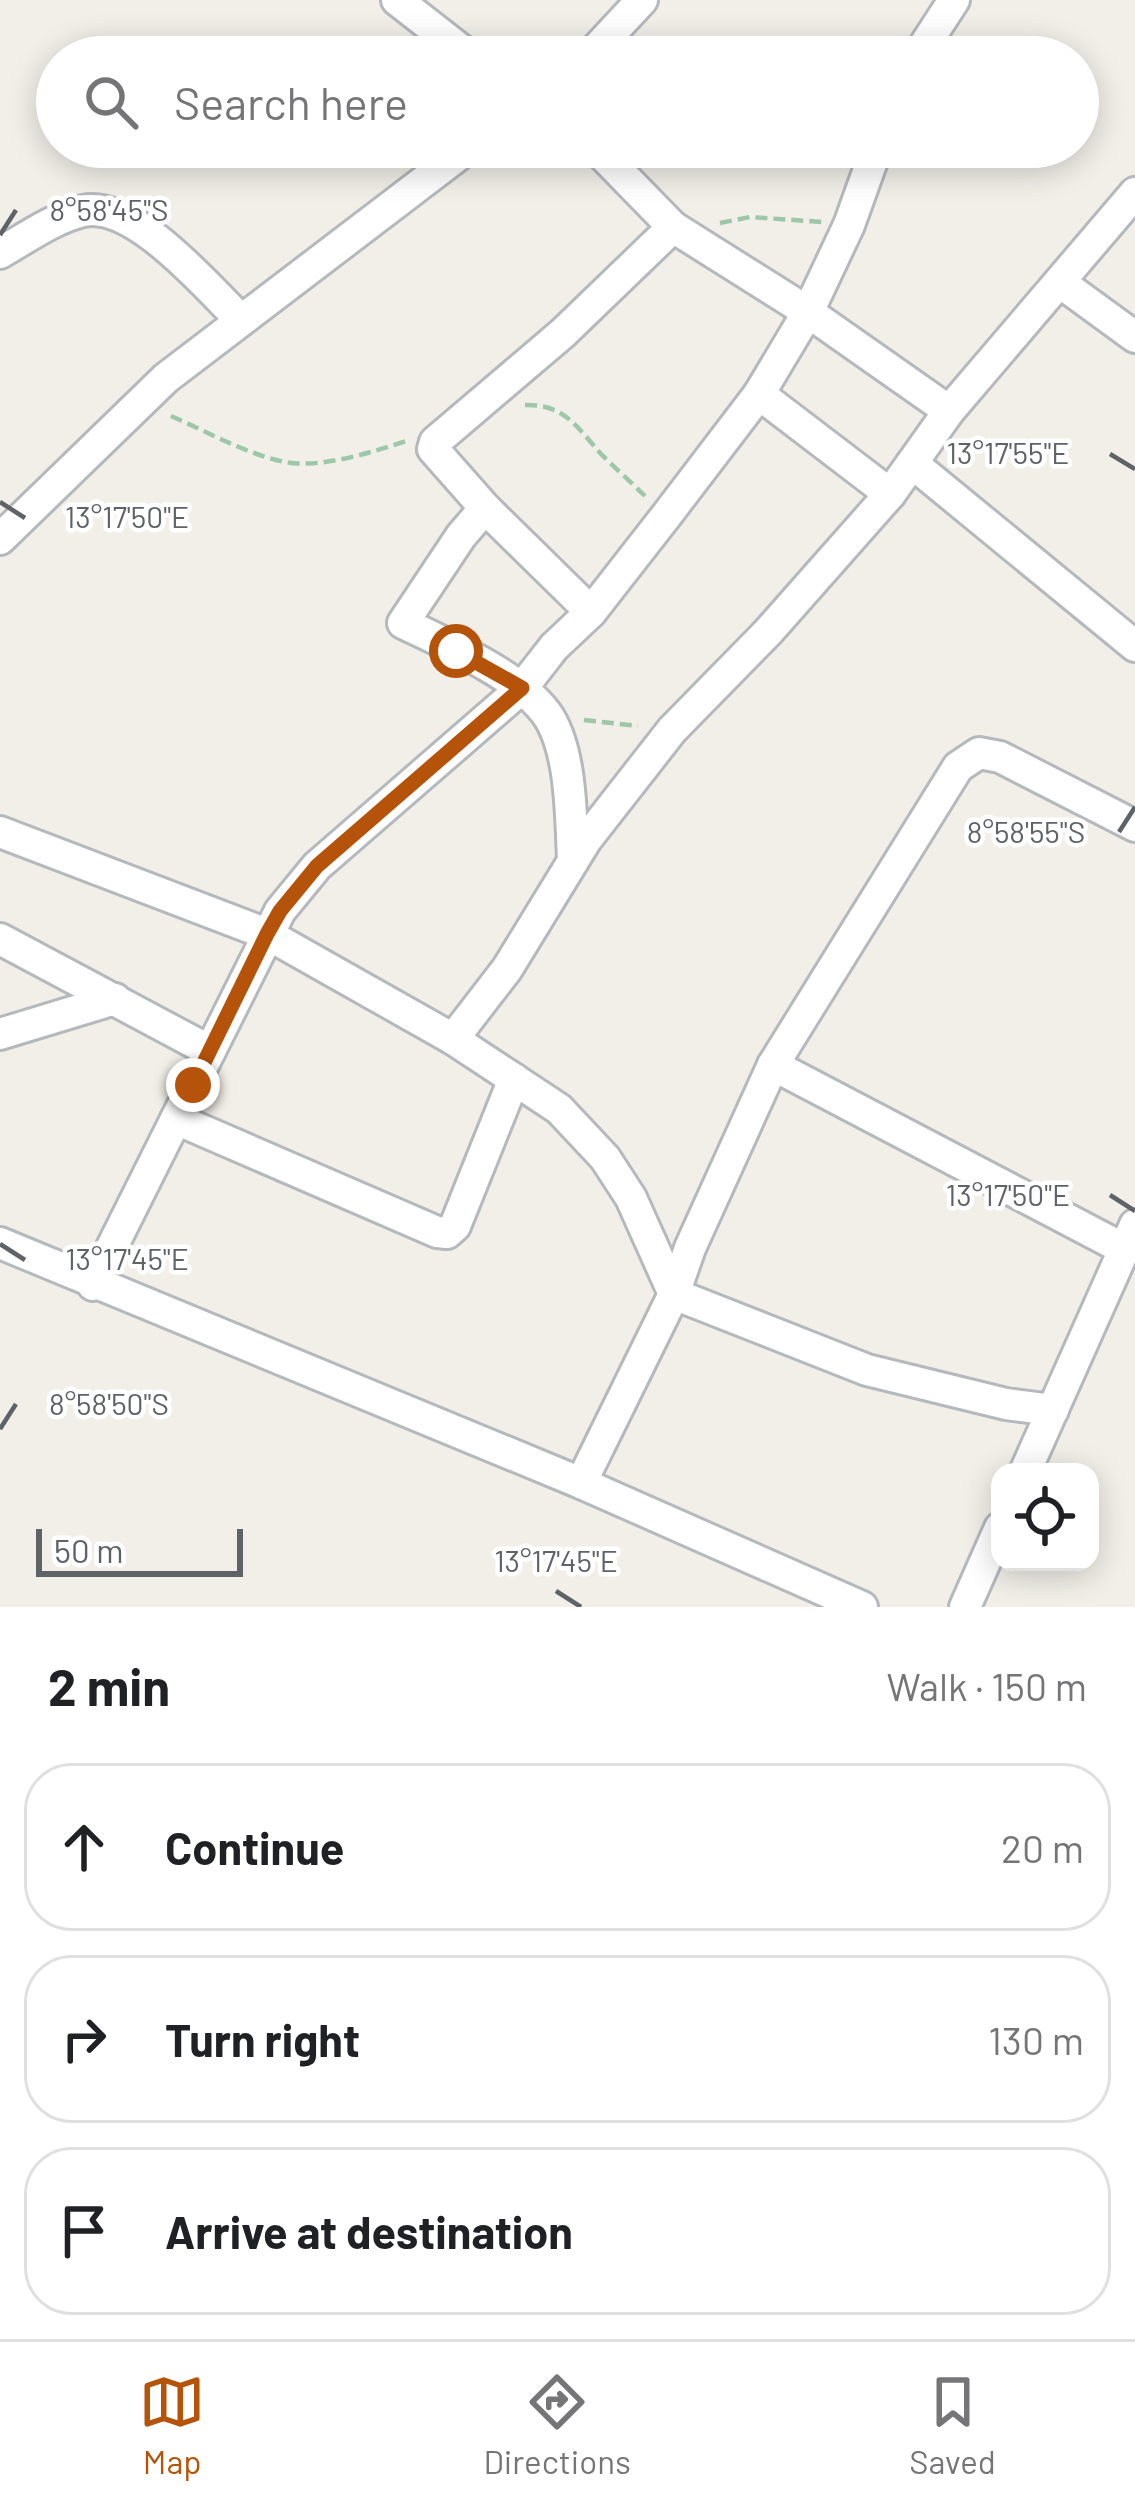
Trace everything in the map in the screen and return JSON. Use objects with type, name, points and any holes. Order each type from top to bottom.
[{"type":"street","points":[[397,0],[443,36]]},
{"type":"street","points":[[608,36],[641,0]]},
{"type":"street","points":[[931,36],[954,0]]},
{"type":"street","points":[[0,539],[140,402],[240,319],[441,168]]},
{"type":"street","points":[[616,168],[674,226],[949,411]]},
{"type":"street","points":[[93,1285],[280,911],[317,866],[522,688],[591,611],[759,394],[808,312],[870,168]]},
{"type":"street","points":[[453,1039],[507,969],[573,861],[672,730],[768,632],[890,494],[949,411],[1135,193]]},
{"type":"street","points":[[0,254],[52,223],[86,210],[114,212],[161,243],[240,319]]},
{"type":"street","points":[[591,611],[485,508],[436,454],[435,442],[563,333],[674,226]]},
{"type":"street","points":[[1060,283],[1135,337]]},
{"type":"street","points":[[759,394],[890,494]]},
{"type":"street","points":[[912,463],[1135,646]]},
{"type":"street","points":[[485,508],[403,622],[522,688],[548,716],[566,775],[573,861]]},
{"type":"street","points":[[580,1483],[674,1294],[773,1065],[958,767],[979,754],[1000,757],[1135,826]]},
{"type":"street","points":[[0,832],[267,934],[453,1039],[559,1109],[605,1158],[631,1198],[674,1294],[850,1365],[1006,1404],[1053,1410]]},
{"type":"street","points":[[0,939],[210,1051]]},
{"type":"street","points":[[0,1034],[115,999]]},
{"type":"street","points":[[773,1065],[1130,1237],[1029,1463]]},
{"type":"street","points":[[176,1119],[447,1233],[455,1226],[514,1079]]},
{"type":"street","points":[[0,1243],[580,1483],[862,1607]]},
{"type":"street","points":[[965,1607],[991,1548]]},
{"type":"path","points":[[674,226],[696,230],[750,217],[849,225]]},
{"type":"path","points":[[548,716],[672,730]]},
{"type":"route","points":[[193,1085],[280,911],[317,866],[522,688],[456,651]]}]
